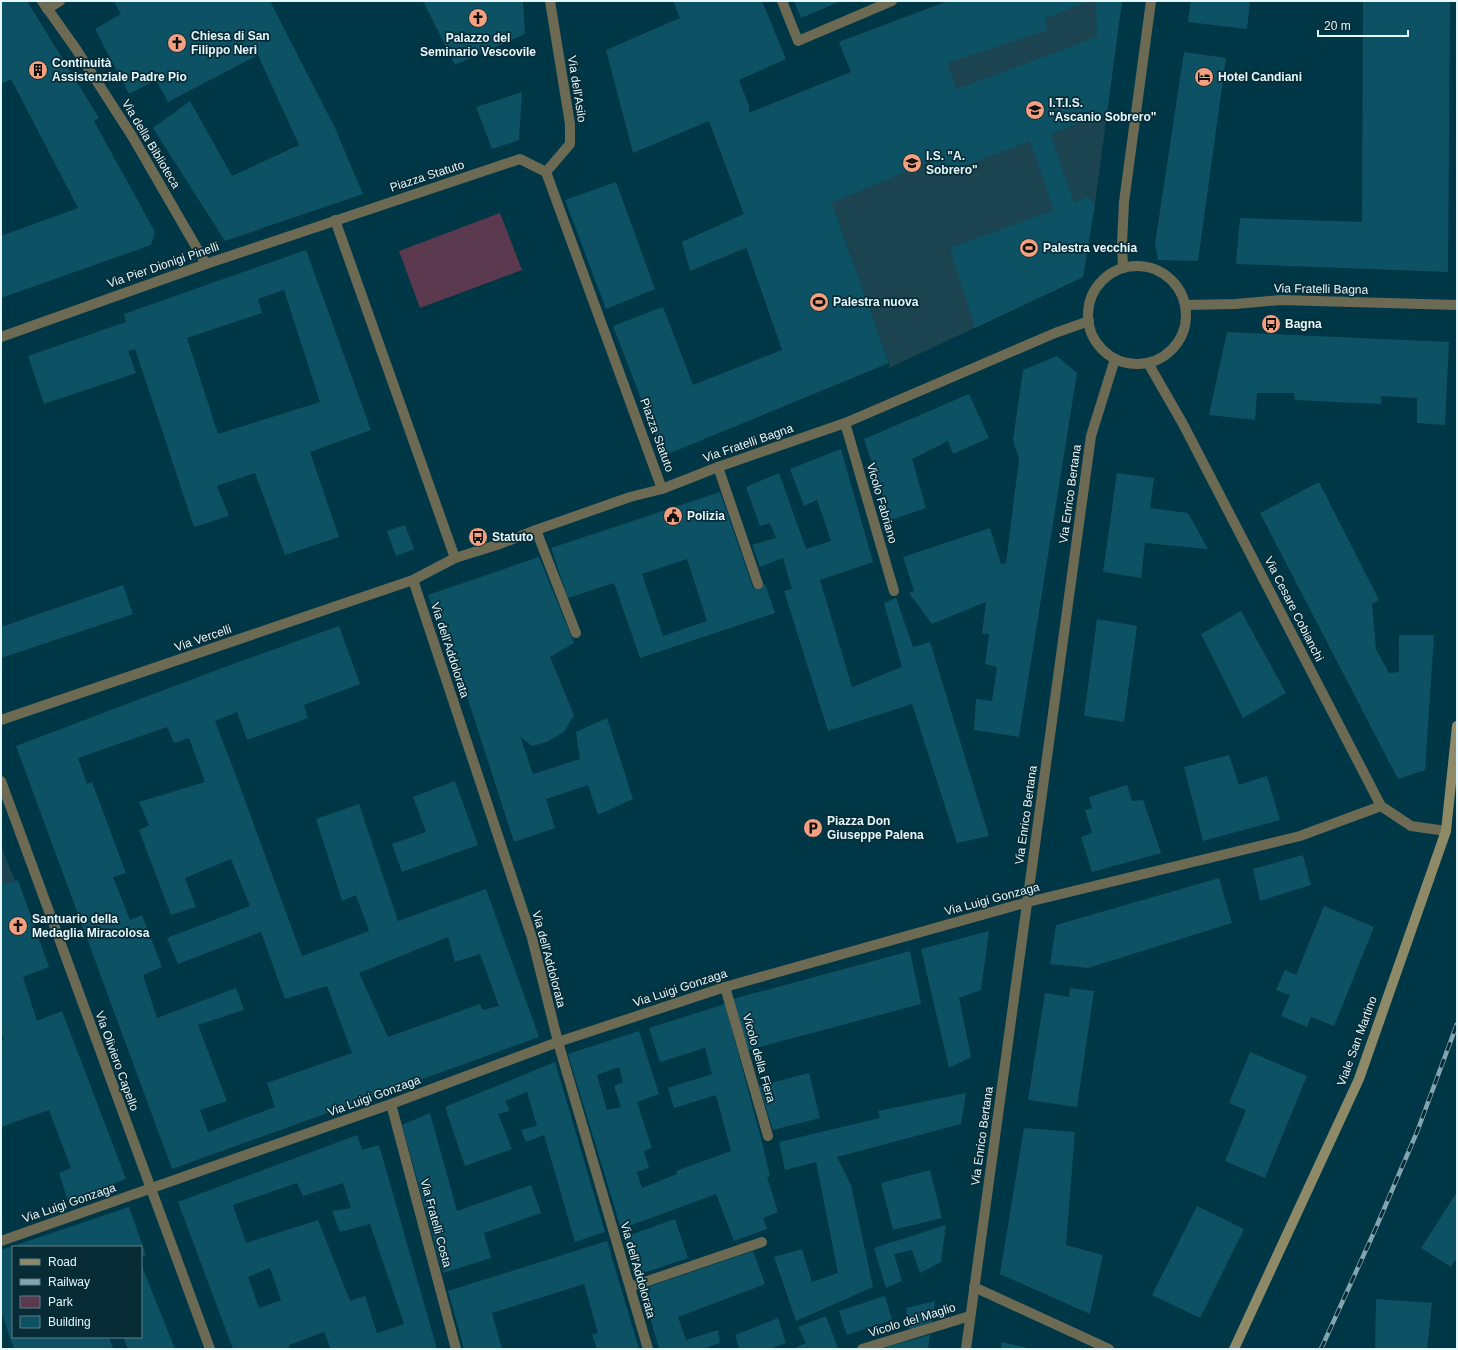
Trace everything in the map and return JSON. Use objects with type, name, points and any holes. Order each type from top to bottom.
[{"type":"main road","name":"Viale San Martino","points":[[1234,1349],[1358,1079],[1446,831],[1457,726]]},
{"type":"street","points":[[45,5],[60,1]]},
{"type":"street","name":"Via dell'Asilo","points":[[546,172],[570,144],[570,124],[550,1]]},
{"type":"street","points":[[782,1],[798,41],[892,1]]},
{"type":"street","points":[[1124,268],[1122,244],[1124,202],[1151,1]]},
{"type":"street","name":"Via della Biblioteca","points":[[45,5],[76,49],[132,136],[206,264]]},
{"type":"street","name":"Piazza Statuto","points":[[335,220],[520,159],[546,172],[662,489]]},
{"type":"street","points":[[335,220],[455,558]]},
{"type":"street","name":"Via Pier Dionigi Pinelli","points":[[1,337],[335,220]]},
{"type":"street","points":[[1139,266],[1155,270],[1169,278],[1179,290],[1185,305],[1186,320],[1182,335],[1174,348],[1162,358],[1148,363],[1131,364],[1116,359],[1103,350],[1093,337],[1089,321],[1089,307],[1093,294],[1101,283],[1111,274],[1124,268],[1139,266]]},
{"type":"street","name":"Via Fratelli Bagna","points":[[1185,305],[1235,304],[1281,300],[1457,305]]},
{"type":"street","name":"Via Fratelli Bagna","points":[[413,580],[455,558],[497,546],[536,530],[630,497],[662,489],[718,467],[845,423],[1089,321]]},
{"type":"street","name":"Via Enrico Bertana","points":[[966,1349],[1091,436],[1116,359]]},
{"type":"street","name":"Via Cesare Cobianchi","points":[[1148,363],[1183,424],[1381,806],[1411,826],[1446,831]]},
{"type":"street","name":"Vicolo Fabriano","points":[[845,423],[894,591]]},
{"type":"street","points":[[718,467],[758,584]]},
{"type":"street","points":[[536,530],[576,633]]},
{"type":"street","name":"Via Vercelli","points":[[1,720],[413,580]]},
{"type":"street","name":"Via dell'Addolorata","points":[[413,580],[532,938],[558,1042],[648,1349]]},
{"type":"street","name":"Via Oliviero Capello","points":[[1,781],[210,1349]]},
{"type":"street","name":"Via Luigi Gonzaga","points":[[1,1241],[391,1104],[558,1042],[725,987],[1028,902],[1300,836],[1381,806]]},
{"type":"street","name":"Vicolo della Fiera","points":[[725,987],[768,1136]]},
{"type":"street","name":"Via Fratelli Costa","points":[[391,1104],[456,1349]]},
{"type":"street","points":[[630,1287],[762,1242]]},
{"type":"street","points":[[974,1287],[1109,1349]]},
{"type":"street","name":"Vicolo del Maglio","points":[[862,1349],[970,1316]]},
{"type":"shaded area","name":"I.S. \"A. Sobrero\"","points":[[947,1],[1122,1],[1095,204],[1083,277],[889,368],[889,363],[835,212],[690,271],[682,242],[744,214],[709,121],[749,106],[749,113],[851,72],[839,42]]},
{"type":"shaded area","points":[[1,846],[15,881],[1,885]]},
{"type":"green space","points":[[500,213],[522,270],[420,308],[399,251]]},
{"type":"building","points":[[1,1],[27,1],[99,118],[94,121],[155,232],[151,245],[1,298],[1,236],[78,208],[11,79],[1,84]]},
{"type":"building","points":[[114,1],[270,1],[335,128],[363,194],[225,241],[153,128],[190,101],[232,176],[299,145],[258,55],[168,102],[156,80],[129,94],[95,29],[121,14]]},
{"type":"building","name":"Palazzo del Seminario Vescovile","points":[[423,1],[523,1],[525,34],[455,65]]},
{"type":"building","points":[[673,1],[762,1],[786,59],[739,80],[749,106],[749,113],[851,72],[839,42],[950,1],[1088,1],[1044,19],[1048,30],[947,63],[957,89],[1097,37],[1096,1],[1122,1],[1107,112],[1050,134],[1074,203],[1087,197],[1095,204],[1083,277],[975,328],[950,248],[1054,210],[1030,141],[937,176],[931,161],[831,203],[889,363],[663,456],[613,326],[663,307],[693,385],[782,350],[746,247],[690,271],[682,242],[744,214],[709,121],[633,153],[606,50],[680,18]]},
{"type":"building","points":[[794,1],[841,1],[801,18]]},
{"type":"building","points":[[1191,1],[1250,1],[1247,29],[1188,22]]},
{"type":"building","points":[[1363,1],[1450,1],[1448,272],[1236,264],[1240,218],[1362,222]]},
{"type":"building","points":[[1184,52],[1226,58],[1198,261],[1158,260],[1155,244]]},
{"type":"building","points":[[522,92],[519,140],[492,149],[476,107]]},
{"type":"building","points":[[616,182],[655,289],[606,309],[565,200]]},
{"type":"building","points":[[306,250],[371,430],[310,452],[339,537],[285,555],[255,473],[217,486],[229,516],[194,527],[135,349],[128,351],[136,373],[44,404],[28,356],[126,322],[124,314]],"holes":[[[284,290],[320,402],[218,434],[187,338],[262,313],[258,299]]]},
{"type":"building","points":[[1227,332],[1449,342],[1445,425],[1417,423],[1417,398],[1381,396],[1381,404],[1295,400],[1294,393],[1257,393],[1255,420],[1209,415]]},
{"type":"building","points":[[1057,356],[1077,373],[1019,737],[974,730],[976,699],[992,701],[997,667],[985,664],[989,634],[982,634],[986,602],[932,624],[909,593],[914,591],[903,557],[990,528],[1001,564],[1006,563],[1019,459],[1013,440],[1023,370]]},
{"type":"building","points":[[969,394],[989,438],[953,454],[948,441],[912,459],[926,508],[891,520],[864,439]]},
{"type":"building","points":[[841,449],[873,562],[820,580],[852,687],[902,667],[884,603],[896,598],[913,647],[930,642],[989,836],[957,843],[912,704],[828,731],[784,591],[792,589],[783,558],[760,567],[752,545],[776,538],[770,523],[760,526],[746,487],[779,473],[806,549],[831,541],[817,500],[804,506],[790,469]]},
{"type":"building","points":[[1117,473],[1154,478],[1150,508],[1188,513],[1208,549],[1145,543],[1141,578],[1103,572]]},
{"type":"building","points":[[1319,482],[1379,600],[1372,604],[1376,649],[1389,673],[1399,672],[1399,635],[1434,635],[1425,770],[1398,779],[1260,513]]},
{"type":"building","points":[[720,492],[753,588],[765,584],[775,613],[640,658],[614,583],[568,598],[551,548]],"holes":[[[687,559],[707,621],[663,636],[642,574]]]},
{"type":"building","points":[[405,525],[414,549],[396,556],[387,531]]},
{"type":"building","points":[[539,557],[574,643],[550,657],[574,715],[564,732],[547,742],[532,746],[520,736],[533,774],[580,759],[576,732],[607,718],[633,799],[598,815],[588,785],[546,799],[555,828],[514,842],[466,693],[428,595]]},
{"type":"building","points":[[123,585],[133,614],[1,658],[1,627]]},
{"type":"building","points":[[1241,611],[1286,693],[1243,718],[1201,634]]},
{"type":"building","points":[[1097,619],[1137,626],[1124,722],[1084,716]]},
{"type":"building","points":[[339,626],[360,684],[304,705],[308,718],[247,740],[237,712],[215,721],[302,956],[369,931],[356,895],[342,901],[316,819],[359,804],[398,921],[486,889],[539,1037],[172,1169],[16,746],[222,668]],"holes":[[[167,727],[174,743],[189,738],[205,782],[139,802],[149,825],[139,830],[171,915],[196,907],[185,878],[231,859],[250,906],[167,938],[178,964],[261,932],[285,999],[327,986],[352,1053],[267,1083],[275,1107],[208,1132],[200,1110],[227,1101],[198,1025],[244,1010],[236,988],[157,1018],[143,975],[162,967],[142,915],[130,920],[113,877],[126,873],[92,782],[87,784],[78,758]],[[448,937],[455,962],[480,954],[499,1006],[483,1010],[480,1004],[388,1037],[359,973]]]},
{"type":"building","points":[[1229,755],[1239,785],[1267,776],[1280,820],[1203,841],[1184,767]]},
{"type":"building","points":[[455,781],[478,845],[402,872],[392,844],[426,832],[413,797]]},
{"type":"building","points":[[1127,785],[1132,801],[1143,800],[1161,853],[1092,872],[1081,837],[1092,833],[1085,810],[1092,808],[1089,797]]},
{"type":"building","points":[[1303,855],[1311,885],[1260,901],[1253,869]]},
{"type":"building","points":[[1219,878],[1232,923],[1088,968],[1050,964],[1056,925]]},
{"type":"building","points":[[18,880],[49,967],[23,977],[37,1021],[62,1011],[126,1179],[68,1201],[59,1173],[71,1168],[49,1110],[1,1127],[1,1041],[4,1040],[1,1032],[1,885]]},
{"type":"building","points":[[1324,906],[1374,927],[1334,1026],[1311,1017],[1307,1027],[1281,1016],[1290,995],[1276,990],[1285,970],[1296,975]]},
{"type":"building","points":[[989,931],[981,990],[959,998],[971,1057],[949,1068],[921,949]]},
{"type":"building","points":[[910,951],[921,1004],[748,1050],[733,999]]},
{"type":"building","points":[[1070,988],[1094,991],[1077,1107],[1028,1100],[1045,993],[1069,997]]},
{"type":"building","points":[[725,1004],[762,1142],[770,1176],[767,1177],[778,1212],[763,1218],[767,1229],[734,1241],[716,1194],[621,1229],[568,1054],[639,1031],[659,1094],[637,1102],[652,1148],[644,1151],[649,1168],[637,1172],[642,1188],[677,1174],[676,1171],[731,1151],[716,1095],[674,1108],[668,1088],[712,1074],[705,1048],[660,1062],[649,1028]],"holes":[[[619,1067],[623,1082],[614,1086],[621,1107],[607,1110],[597,1075]]]},
{"type":"building","points":[[1250,1052],[1307,1076],[1265,1178],[1225,1161],[1246,1110],[1229,1103]]},
{"type":"building","points":[[555,1062],[605,1232],[575,1242],[544,1135],[526,1142],[521,1130],[537,1126],[527,1092],[505,1101],[510,1111],[498,1114],[512,1149],[465,1166],[445,1107]]},
{"type":"building","points":[[809,1073],[820,1118],[773,1130],[759,1086]]},
{"type":"building","points":[[966,1093],[961,1124],[837,1157],[851,1185],[873,1287],[796,1321],[774,1257],[802,1249],[812,1282],[838,1273],[816,1162],[785,1170],[779,1142],[880,1118],[878,1111]]},
{"type":"building","points":[[430,1113],[457,1211],[531,1185],[541,1213],[484,1233],[491,1258],[443,1273],[402,1125]]},
{"type":"building","points":[[1024,1128],[1075,1132],[1066,1245],[1103,1255],[1090,1314],[1000,1274]]},
{"type":"building","points":[[357,1135],[362,1150],[379,1145],[437,1349],[331,1349],[324,1332],[289,1345],[290,1349],[233,1349],[178,1202]],"holes":[[[297,1183],[303,1196],[343,1183],[351,1208],[332,1211],[340,1232],[370,1224],[404,1324],[377,1333],[365,1296],[350,1301],[318,1220],[246,1243],[233,1205]],[[270,1268],[281,1300],[259,1308],[248,1277]]]},
{"type":"building","points":[[930,1170],[942,1218],[893,1230],[881,1183]]},
{"type":"building","points":[[1457,1192],[1457,1261],[1455,1260],[1451,1267],[1421,1248]]},
{"type":"building","points":[[1197,1206],[1244,1229],[1200,1318],[1152,1295]]},
{"type":"building","points":[[129,1207],[146,1255],[142,1257],[142,1246],[13,1246]]},
{"type":"building","points":[[675,1219],[688,1258],[635,1276],[624,1237]]},
{"type":"building","points":[[946,1225],[941,1262],[920,1273],[912,1250],[894,1254],[902,1281],[886,1288],[874,1248]]},
{"type":"building","points":[[607,1241],[639,1349],[597,1349],[592,1334],[598,1333],[584,1284],[492,1313],[502,1349],[464,1349],[448,1291]]},
{"type":"building","points":[[12,1246],[12,1338],[109,1338],[113,1349],[14,1349],[1,1311],[1,1250]]},
{"type":"building","points":[[753,1251],[765,1284],[678,1317],[686,1340],[718,1330],[720,1343],[708,1347],[709,1349],[659,1349],[642,1289]]},
{"type":"building","points":[[142,1266],[175,1349],[128,1349],[123,1338],[142,1338]]},
{"type":"building","points":[[885,1296],[892,1320],[847,1335],[839,1311]]},
{"type":"building","points":[[1376,1299],[1432,1303],[1427,1349],[1375,1349]]},
{"type":"building","points":[[935,1301],[932,1322],[909,1330],[906,1308]]},
{"type":"building","points":[[826,1316],[838,1349],[793,1349],[806,1343],[798,1327]]},
{"type":"building","points":[[778,1318],[786,1343],[770,1349],[739,1349],[735,1335]]},
{"type":"building","points":[[930,1335],[928,1349],[878,1349]]},
{"type":"building","points":[[1002,1342],[1028,1348],[1028,1349],[1001,1349]]},
{"type":"railway","points":[[1321,1349],[1375,1230],[1417,1132],[1457,1024]]},
{"type":"place","name":"Palazzo del Seminario Vescovile","points":[[478,18]]},
{"type":"place","name":"Chiesa di San Filippo Neri","points":[[177,43]]},
{"type":"place","name":"Continuità Assistenziale Padre Pio","points":[[38,70]]},
{"type":"place","name":"Hotel Candiani","points":[[1204,77]]},
{"type":"place","name":"I.T.I.S. \"Ascanio Sobrero\"","points":[[1035,110]]},
{"type":"place","name":"I.S. \"A. Sobrero\"","points":[[912,163]]},
{"type":"place","name":"Palestra vecchia","points":[[1029,248]]},
{"type":"place","name":"Palestra nuova","points":[[819,302]]},
{"type":"place","name":"Bagna","points":[[1271,324]]},
{"type":"place","name":"Polizia","points":[[673,516]]},
{"type":"place","name":"Statuto","points":[[478,537]]},
{"type":"place","name":"Piazza Don Giuseppe Palena","points":[[813,828]]},
{"type":"place","name":"Santuario della Medaglia Miracolosa","points":[[18,926]]}]
